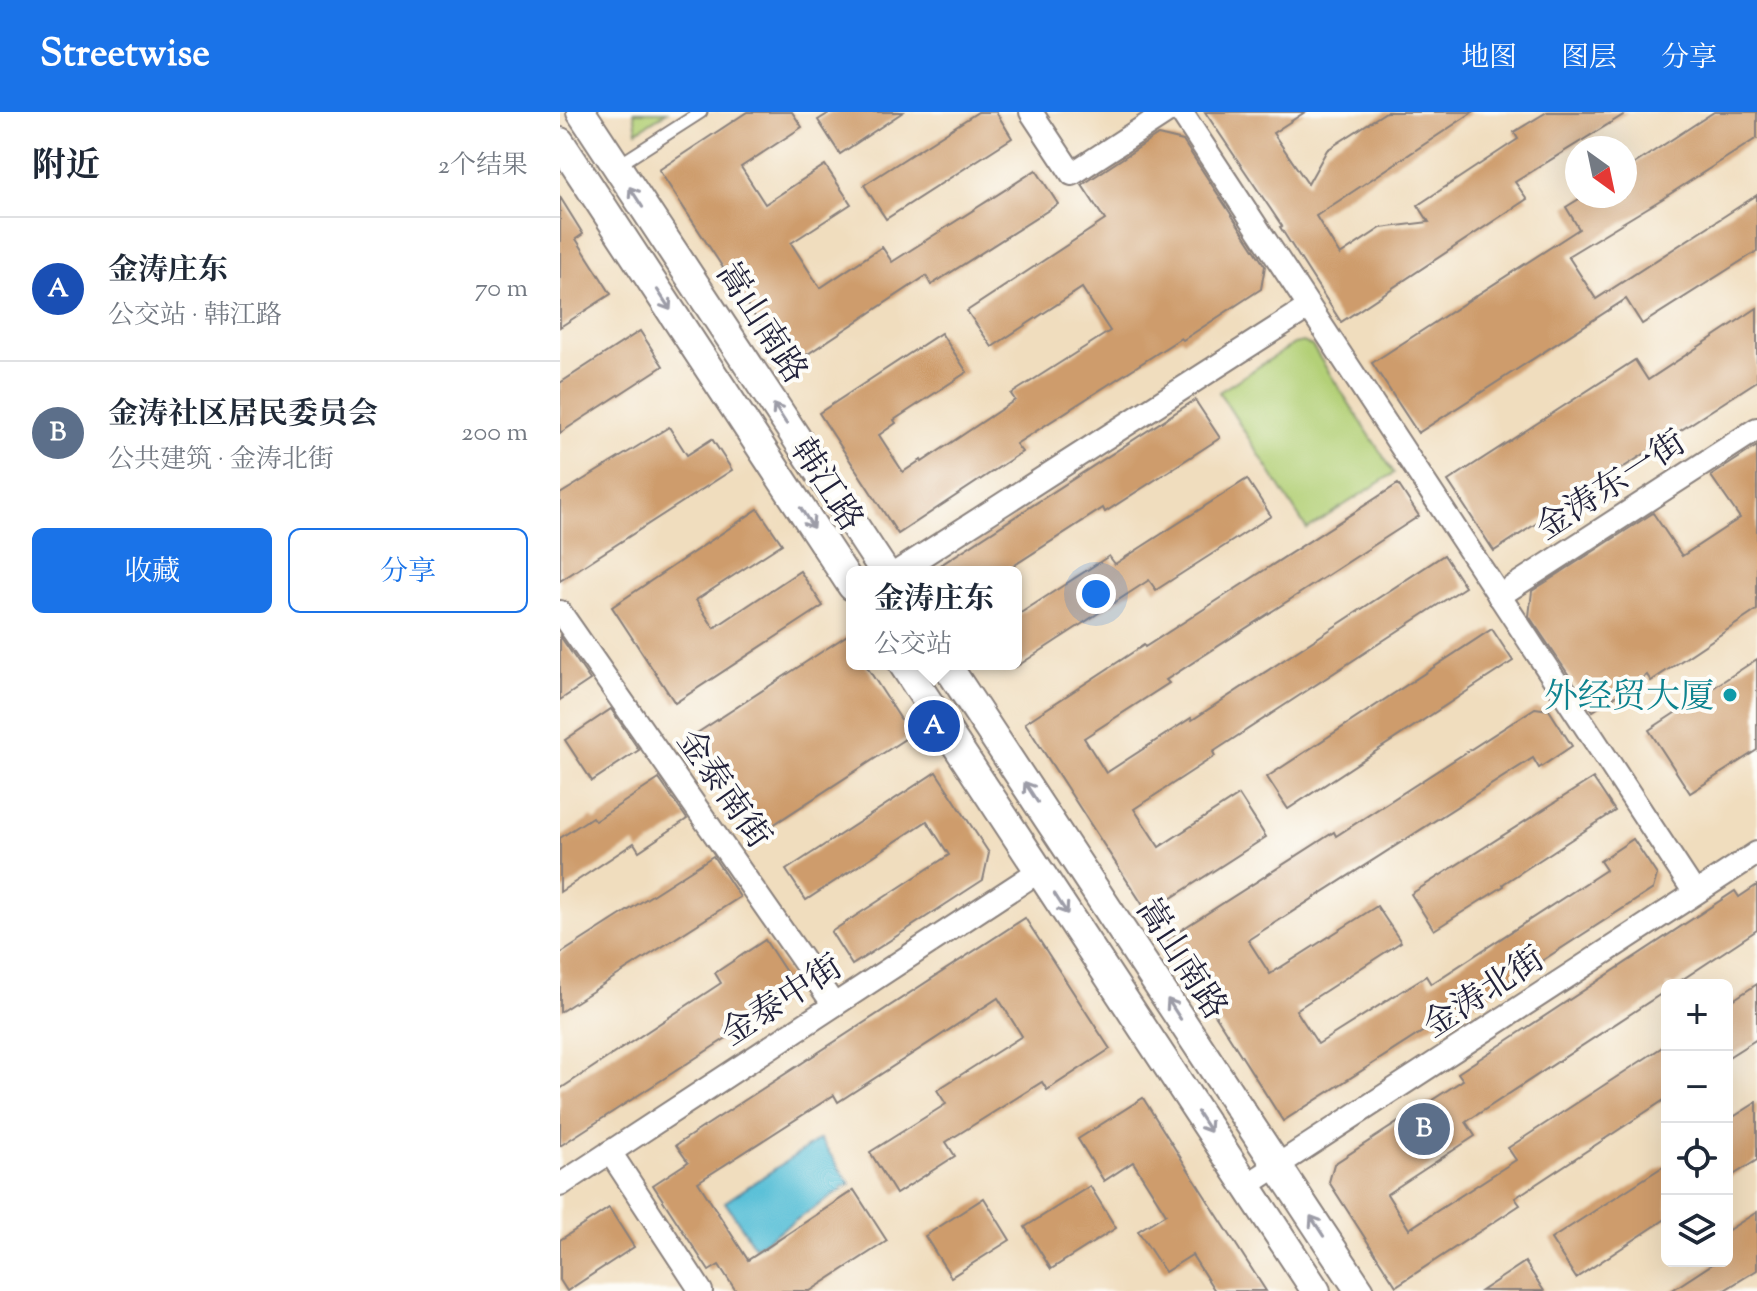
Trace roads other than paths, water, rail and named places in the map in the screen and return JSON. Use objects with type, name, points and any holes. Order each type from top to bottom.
[{"type":"street","name":"嵩山南路","points":[[581,112],[881,566]]},
{"type":"street","points":[[1031,112],[1072,174],[1167,112]]},
{"type":"street","points":[[1181,112],[1695,893]]},
{"type":"street","name":"韩江路","points":[[560,142],[846,577]]},
{"type":"street","points":[[906,566],[1309,307]]},
{"type":"street","name":"金涛东一街","points":[[1499,596],[1757,429]]},
{"type":"street","name":"金泰南街","points":[[560,612],[834,1005]]},
{"type":"street","points":[[907,670],[1316,1291]]},
{"type":"street","name":"嵩山南路","points":[[950,670],[1360,1291]]},
{"type":"street","name":"金涛北街","points":[[1246,1186],[1757,853]]},
{"type":"street","name":"金泰中街","points":[[560,1185],[1039,871]]},
{"type":"street","points":[[610,1152],[701,1291]]},
{"type":"lane","points":[[616,166],[701,112]]},
{"type":"water","points":[[820,1139],[850,1184],[755,1247],[725,1202]]},
{"type":"place","name":"外经贸大厦","points":[[1730,695]]},
{"type":"place","name":"金涛庄东","points":[[934,726]]},
{"type":"place","name":"金涛社区居民委员会","points":[[1424,1129]]}]
